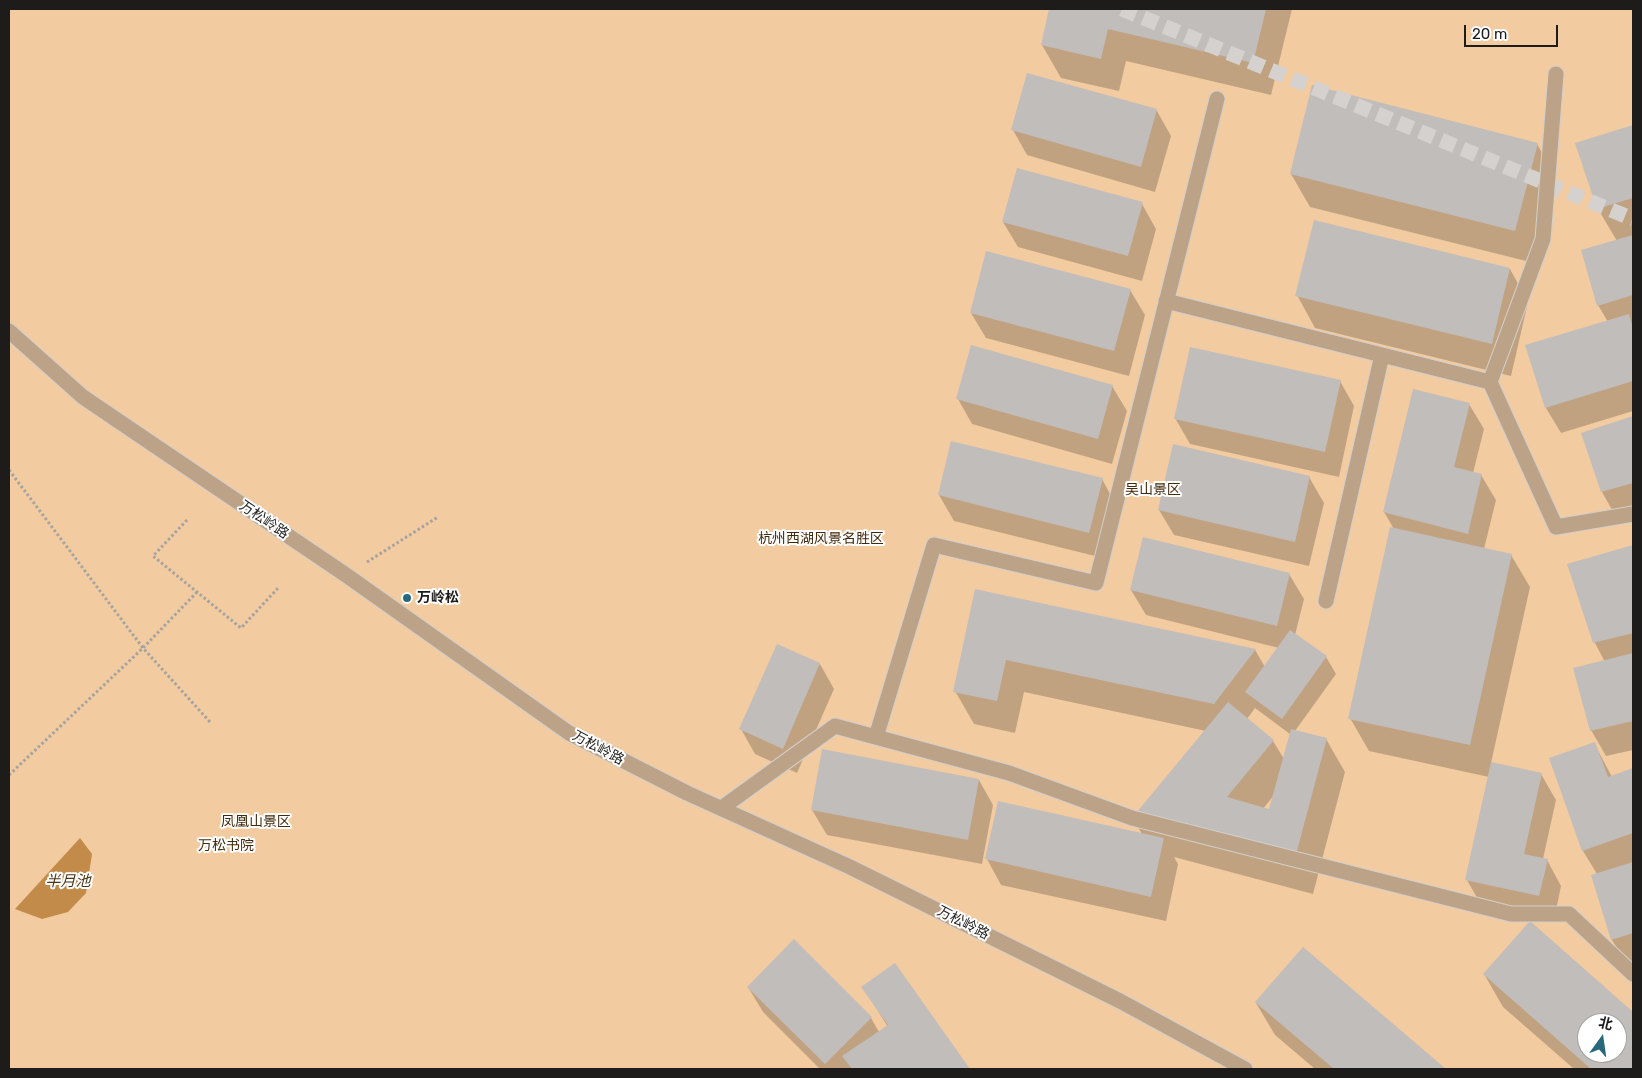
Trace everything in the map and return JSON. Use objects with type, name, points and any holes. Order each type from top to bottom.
[{"type":"street","points":[[1556,74],[1543,239],[1490,382],[1556,527],[1633,514]]},
{"type":"street","points":[[876,737],[934,545],[1096,584],[1217,99]]},
{"type":"street","points":[[1166,301],[1490,382]]},
{"type":"street","name":"万松岭路","points":[[9,331],[83,397],[346,576],[569,733],[624,763],[850,867],[1120,1002],[1245,1069]]},
{"type":"street","points":[[1326,601],[1382,355]]},
{"type":"street","points":[[723,807],[835,726],[1009,773],[1132,818],[1511,914],[1569,914],[1633,974]]},
{"type":"path","points":[[9,470],[143,648],[210,722]]},
{"type":"path","points":[[346,576],[438,517]]},
{"type":"path","points":[[187,520],[153,556],[241,628],[278,588]]},
{"type":"path","points":[[9,775],[143,648],[197,592]]},
{"type":"green space","name":"吴山景区","points":[[9,9],[1633,9],[1633,1069],[9,1069]]},
{"type":"water","name":"半月池","points":[[80,838],[92,854],[86,893],[68,912],[42,919],[15,909]]},
{"type":"building","points":[[1049,9],[1266,9],[1253,63],[1108,29],[1101,59],[1041,45]]},
{"type":"building","points":[[1027,73],[1157,109],[1141,167],[1011,130]]},
{"type":"building","points":[[1312,85],[1538,143],[1515,231],[1290,174]]},
{"type":"building","points":[[1633,125],[1633,198],[1597,209],[1575,143]]},
{"type":"building","points":[[1017,168],[1143,202],[1128,256],[1002,222]]},
{"type":"building","points":[[1314,220],[1510,268],[1492,344],[1295,296]]},
{"type":"building","points":[[1633,235],[1633,295],[1597,306],[1581,250]]},
{"type":"building","points":[[986,251],[1131,289],[1114,351],[970,313]]},
{"type":"building","points":[[1629,314],[1633,329],[1633,381],[1545,408],[1525,345]]},
{"type":"building","points":[[971,345],[1113,385],[1098,439],[956,399]]},
{"type":"building","points":[[1190,347],[1341,380],[1325,452],[1174,419]]},
{"type":"building","points":[[1413,389],[1470,403],[1454,467],[1482,474],[1468,534],[1383,512]]},
{"type":"building","points":[[1633,416],[1633,483],[1601,492],[1581,433]]},
{"type":"building","points":[[951,441],[1103,478],[1089,533],[938,495]]},
{"type":"building","points":[[1173,444],[1310,476],[1295,542],[1158,510]]},
{"type":"building","points":[[1390,527],[1512,554],[1470,745],[1348,719]]},
{"type":"building","points":[[1143,537],[1290,573],[1277,626],[1130,590]]},
{"type":"building","points":[[1633,545],[1633,633],[1593,643],[1567,564]]},
{"type":"building","points":[[975,589],[1256,649],[1214,704],[1006,660],[997,701],[953,692]]},
{"type":"building","points":[[1290,630],[1327,656],[1282,719],[1245,692]]},
{"type":"building","points":[[777,644],[820,663],[783,749],[739,729]]},
{"type":"building","points":[[1633,653],[1633,721],[1590,731],[1573,668]]},
{"type":"building","points":[[1228,702],[1274,740],[1227,797],[1269,809],[1291,729],[1327,738],[1294,862],[1132,818]]},
{"type":"building","points":[[1595,742],[1608,777],[1633,768],[1633,833],[1582,851],[1549,758]]},
{"type":"building","points":[[822,749],[979,779],[968,840],[811,810]]},
{"type":"building","points":[[1491,762],[1542,773],[1524,854],[1548,859],[1539,896],[1465,880]]},
{"type":"building","points":[[998,801],[1164,838],[1151,897],[985,859]]},
{"type":"building","points":[[1633,862],[1633,933],[1611,940],[1591,875]]},
{"type":"building","points":[[1530,921],[1633,1012],[1633,1069],[1591,1069],[1584,1063],[1627,1063],[1627,1013],[1577,1013],[1577,1057],[1483,974]]},
{"type":"building","points":[[794,939],[872,1017],[825,1064],[747,987]]},
{"type":"building","points":[[1303,947],[1446,1069],[1334,1069],[1255,1002]]},
{"type":"building","points":[[895,963],[970,1069],[852,1069],[842,1056],[888,1025],[861,987]]},
{"type":"tunnel","points":[[1122,9],[1633,219]]},
{"type":"place","name":"万岭松","points":[[407,598]]},
{"type":"park label","name":"杭州西湖风景名胜区","points":[[821,539]]},
{"type":"park label","name":"凤凰山景区","points":[[256,822]]},
{"type":"park label","name":"万松书院","points":[[226,846]]}]
